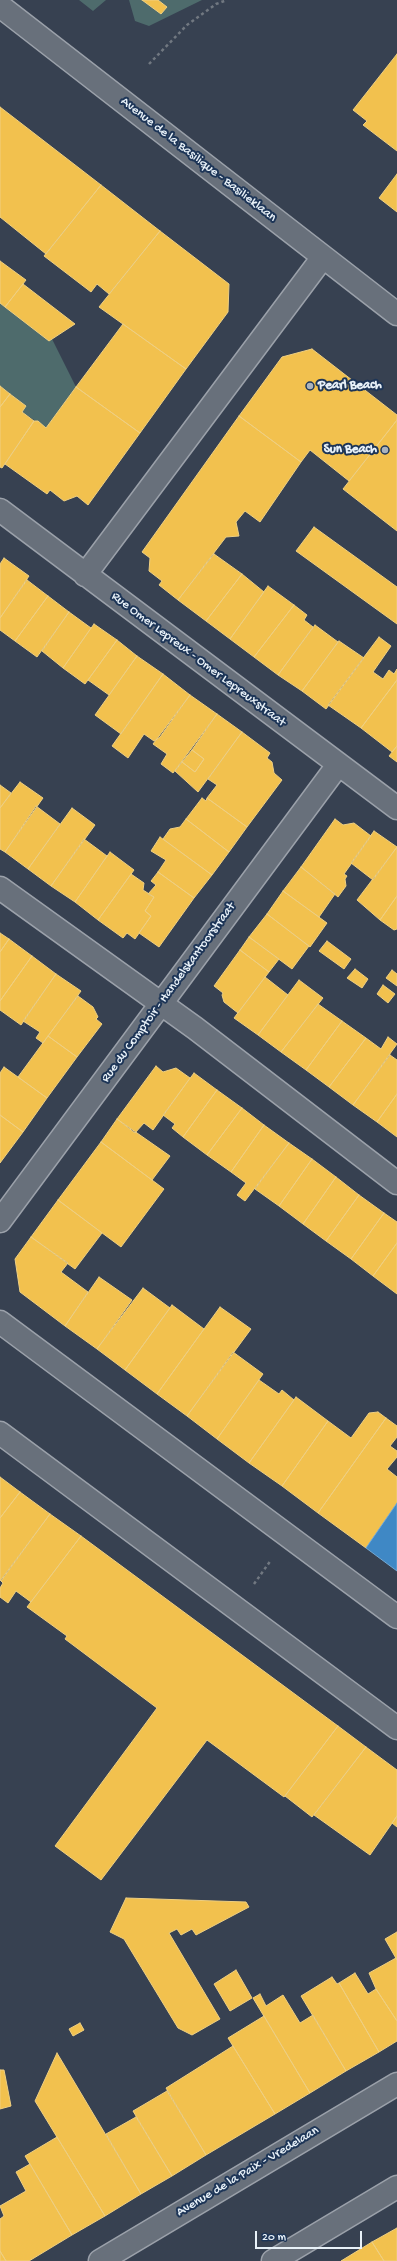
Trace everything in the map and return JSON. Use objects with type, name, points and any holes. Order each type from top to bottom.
[{"type":"street","name":"Avenue de la Basilique - Basilieklaan","points":[[0,6],[397,314]]},
{"type":"street","points":[[85,575],[323,256]]},
{"type":"street","name":"Rue Omer Lepreux - Omer Lepreuxstraat","points":[[0,510],[397,808]]},
{"type":"street","name":"Rue du Comptoir - Handelskantoorstraat","points":[[0,1221],[338,765]]},
{"type":"street","points":[[0,888],[161,1004],[397,1183]]},
{"type":"street","points":[[0,1322],[249,1515],[397,1617]]},
{"type":"street","points":[[0,1433],[397,1728]]},
{"type":"street","name":"Avenue de la Paix - Vredelaan","points":[[100,2261],[397,2084]]},
{"type":"street","points":[[272,2261],[397,2187]]},
{"type":"path","points":[[149,64],[186,25],[216,4],[227,0]]},
{"type":"path","points":[[249,1589],[276,1554]]},
{"type":"green space","points":[[79,0],[106,0],[93,11]]},
{"type":"green space","points":[[129,0],[202,0],[149,26],[135,21]]},
{"type":"green space","points":[[0,303],[49,340],[52,339],[76,387],[46,428],[22,412],[26,406],[0,386]]},
{"type":"building: Homes","points":[[142,0],[158,0],[167,7],[161,14]]},
{"type":"building: Homes","points":[[397,54],[397,151],[363,125],[367,121],[353,110]]},
{"type":"building: Homes","points":[[0,107],[101,185],[46,254],[0,217]]},
{"type":"building: Homes","points":[[397,174],[397,212],[379,198]]},
{"type":"building: Homes","points":[[101,185],[160,231],[109,294],[97,284],[91,292],[44,256]]},
{"type":"building: Homes","points":[[160,231],[229,284],[228,312],[186,369],[99,307]]},
{"type":"building: Homes","points":[[0,261],[26,280],[5,307],[0,303]]},
{"type":"building: Homes","points":[[23,284],[75,324],[49,341],[5,307]]},
{"type":"building: Homes","points":[[123,324],[186,369],[140,433],[76,387]]},
{"type":"building: Homes","name":"Pearl Beach","points":[[312,349],[397,415],[397,420],[349,481],[310,450],[301,462],[239,416],[282,357]]},
{"type":"building: Homes","points":[[0,386],[10,394],[0,407]]},
{"type":"building: Homes","points":[[76,387],[140,433],[88,505],[77,496],[64,501],[50,490],[47,494],[5,464],[34,421],[38,421],[46,428]]},
{"type":"building: Homes","points":[[10,394],[26,406],[22,412],[34,421],[2,468],[0,467],[0,407]]},
{"type":"building: Homes","points":[[239,416],[301,462],[260,522],[245,511],[236,522],[239,536],[226,537],[178,600],[159,585],[162,581],[149,571],[150,558],[142,552]]},
{"type":"building: Homes","name":"Sun Beach","points":[[397,420],[397,531],[343,489]]},
{"type":"building: Homes","points":[[314,527],[397,587],[397,624],[296,551]]},
{"type":"building: Homes","points":[[214,554],[242,574],[206,621],[178,600]]},
{"type":"building: Homes","points":[[4,558],[29,576],[0,618],[0,564]]},
{"type":"building: Homes","points":[[242,574],[264,592],[230,639],[206,621]]},
{"type":"building: Homes","points":[[27,580],[48,596],[15,641],[0,630],[0,618]]},
{"type":"building: Homes","points":[[268,586],[294,605],[254,657],[230,639]]},
{"type":"building: Homes","points":[[48,596],[69,612],[37,657],[15,641]]},
{"type":"building: Homes","points":[[294,605],[307,615],[304,620],[313,627],[278,675],[254,657]]},
{"type":"building: Homes","points":[[69,612],[91,628],[63,668],[42,651]]},
{"type":"building: Homes","points":[[94,624],[117,640],[85,684],[63,668]]},
{"type":"building: Homes","points":[[315,625],[338,642],[302,691],[278,675]]},
{"type":"building: Homes","points":[[379,637],[391,646],[373,672],[383,679],[389,670],[394,674],[397,669],[397,680],[361,728],[328,705]]},
{"type":"building: Homes","points":[[117,640],[137,656],[109,695],[88,680]]},
{"type":"building: Homes","points":[[339,641],[364,658],[326,709],[302,691]]},
{"type":"building: Homes","points":[[137,656],[163,674],[121,734],[95,715]]},
{"type":"building: Homes","points":[[163,674],[190,695],[160,737],[154,741],[144,734],[128,758],[112,746]]},
{"type":"building: Homes","points":[[397,680],[397,746],[392,752],[361,728]]},
{"type":"building: Homes","points":[[190,695],[217,714],[173,773],[161,764],[167,754],[153,744]]},
{"type":"building: Homes","points":[[217,714],[242,732],[198,792],[175,771],[182,762],[195,772],[204,759],[192,750]]},
{"type":"building: Homes","points":[[242,732],[270,753],[267,758],[272,762],[274,773],[282,780],[247,827],[207,798],[217,785],[208,779]]},
{"type":"building: Homes","points":[[397,746],[397,762],[389,756]]},
{"type":"building: Homes","points":[[192,750],[204,759],[195,772],[182,762]]},
{"type":"building: Homes","points":[[20,782],[43,798],[5,852],[0,849],[0,808]]},
{"type":"building: Homes","points":[[0,785],[11,793],[0,808]]},
{"type":"building: Homes","points":[[202,798],[206,801],[207,798],[247,827],[229,852],[186,819]]},
{"type":"building: Homes","points":[[36,806],[60,824],[28,869],[5,852]]},
{"type":"building: Homes","points":[[72,808],[95,825],[51,886],[28,869]]},
{"type":"building: Homes","points":[[186,819],[229,852],[212,875],[163,839],[170,829],[180,827]]},
{"type":"building: Homes","points":[[335,819],[343,825],[354,823],[371,836],[344,874],[347,876],[345,879],[346,886],[338,897],[301,867]]},
{"type":"building: Homes","points":[[374,831],[397,847],[373,880],[351,863]]},
{"type":"building: Homes","points":[[160,837],[212,875],[194,898],[158,872],[166,860],[151,851]]},
{"type":"building: Homes","points":[[84,839],[107,856],[75,902],[51,886]]},
{"type":"building: Homes","points":[[397,847],[397,896],[380,920],[357,900]]},
{"type":"building: Homes","points":[[110,852],[134,870],[98,920],[75,902]]},
{"type":"building: Homes","points":[[301,867],[335,894],[319,917],[283,891]]},
{"type":"building: Homes","points":[[158,872],[194,898],[159,947],[139,933],[151,916],[145,911],[154,897],[148,894],[156,885],[151,881]]},
{"type":"building: Homes","points":[[131,874],[144,883],[143,890],[154,897],[145,911],[151,916],[135,939],[127,933],[123,938],[98,920]]},
{"type":"building: Homes","points":[[283,891],[327,923],[310,947],[267,914]]},
{"type":"building: Homes","points":[[397,896],[397,929],[394,930],[380,920]]},
{"type":"building: Homes","points":[[267,914],[309,946],[292,969],[249,937]]},
{"type":"building: Homes","points":[[0,933],[9,939],[0,952]]},
{"type":"building: Homes","points":[[249,937],[279,959],[269,972],[240,950]]},
{"type":"building: Homes","points":[[9,939],[32,956],[0,1001],[0,952]]},
{"type":"building: Homes","points":[[327,941],[351,959],[344,969],[319,951]]},
{"type":"building: Homes","points":[[240,950],[269,972],[238,1013],[224,1002],[222,995],[223,993],[214,986]]},
{"type":"building: Homes","points":[[32,956],[56,974],[21,1025],[0,1010],[0,1001]]},
{"type":"building: Homes","points":[[355,969],[368,979],[362,988],[347,978]]},
{"type":"building: Homes","points":[[392,970],[397,974],[397,986],[386,978]]},
{"type":"building: Homes","points":[[56,974],[81,991],[43,1043],[36,1038],[40,1032],[23,1021]]},
{"type":"building: Homes","points":[[265,977],[288,995],[258,1035],[234,1018]]},
{"type":"building: Homes","points":[[299,980],[323,998],[281,1052],[258,1035]]},
{"type":"building: Homes","points":[[383,985],[395,994],[388,1003],[377,994]]},
{"type":"building: Homes","points":[[78,996],[93,1007],[98,1017],[96,1019],[102,1024],[77,1057],[48,1036]]},
{"type":"building: Homes","points":[[318,1004],[342,1021],[306,1070],[281,1052]]},
{"type":"building: Homes","points":[[342,1021],[366,1038],[329,1087],[306,1070]]},
{"type":"building: Homes","points":[[48,1036],[77,1057],[47,1098],[18,1077]]},
{"type":"building: Homes","points":[[388,1037],[397,1044],[353,1105],[329,1087],[366,1038],[381,1049]]},
{"type":"building: Homes","points":[[390,1055],[397,1060],[397,1094],[377,1122],[353,1105]]},
{"type":"building: Homes","points":[[156,1066],[163,1072],[176,1068],[190,1078],[153,1130],[144,1123],[135,1133],[117,1119]]},
{"type":"building: Homes","points":[[4,1067],[47,1098],[23,1132],[0,1115],[0,1073]]},
{"type":"building: Homes","points":[[194,1073],[217,1090],[183,1137],[172,1128],[175,1124],[163,1115]]},
{"type":"building: Homes","points":[[217,1090],[242,1108],[207,1155],[183,1137]]},
{"type":"building: Homes","points":[[397,1094],[397,1137],[377,1122]]},
{"type":"building: Homes","points":[[242,1108],[264,1125],[231,1172],[207,1155]]},
{"type":"building: Homes","points":[[0,1115],[23,1132],[0,1163]]},
{"type":"building: Homes","points":[[117,1119],[170,1156],[152,1180],[101,1142]]},
{"type":"building: Homes","points":[[264,1125],[289,1143],[245,1201],[237,1195],[246,1183],[231,1172]]},
{"type":"building: Homes","points":[[101,1142],[164,1189],[121,1247],[58,1200]]},
{"type":"building: Homes","points":[[289,1143],[312,1159],[279,1206],[255,1189]]},
{"type":"building: Homes","points":[[312,1159],[336,1177],[303,1224],[279,1206]]},
{"type":"building: Homes","points":[[336,1177],[359,1195],[326,1241],[303,1224]]},
{"type":"building: Homes","points":[[359,1195],[384,1213],[351,1259],[326,1241]]},
{"type":"building: Homes","points":[[58,1200],[102,1233],[75,1269],[31,1237]]},
{"type":"building: Homes","points":[[384,1213],[397,1222],[397,1243],[373,1276],[351,1259]]},
{"type":"building: Homes","points":[[31,1237],[68,1263],[61,1272],[88,1292],[65,1326],[20,1292],[15,1259]]},
{"type":"building: Homes","points":[[397,1243],[397,1294],[373,1276]]},
{"type":"building: Homes","points":[[99,1277],[132,1300],[97,1349],[65,1326]]},
{"type":"building: Homes","points":[[143,1288],[170,1308],[125,1370],[97,1349]]},
{"type":"building: Homes","points":[[172,1305],[204,1329],[157,1394],[125,1370]]},
{"type":"building: Homes","points":[[220,1307],[251,1329],[187,1416],[157,1394]]},
{"type":"building: Homes","points":[[233,1352],[263,1374],[217,1439],[187,1416]]},
{"type":"building: Homes","points":[[259,1380],[279,1394],[282,1390],[294,1400],[249,1463],[217,1439]]},
{"type":"building: Homes","points":[[296,1397],[328,1421],[282,1486],[249,1463]]},
{"type":"building: Homes","points":[[378,1412],[386,1418],[318,1513],[282,1486],[328,1421],[351,1438],[369,1413]]},
{"type":"building: Homes","points":[[386,1418],[397,1426],[397,1437],[390,1446],[397,1451],[397,1457],[387,1469],[397,1477],[397,1503],[366,1548],[318,1513]]},
{"type":"building: Homes","points":[[0,1477],[20,1492],[0,1518]]},
{"type":"building: Homes","points":[[20,1492],[50,1514],[0,1581],[0,1518]]},
{"type":"building: Homes","points":[[50,1514],[81,1536],[31,1602],[16,1591],[8,1603],[0,1597],[0,1588],[3,1583],[1,1581]]},
{"type":"building: Homes","points":[[81,1536],[338,1726],[284,1797],[207,1740],[101,1880],[55,1846],[157,1708],[65,1639],[67,1636],[27,1607]]},
{"type":"building: Homes","points":[[338,1726],[366,1747],[312,1817],[285,1796]]},
{"type":"building: Homes","points":[[366,1747],[397,1770],[397,1816],[370,1855],[314,1815]]},
{"type":"building: Homes","points":[[397,1816],[397,1827],[392,1823]]},
{"type":"building: Homes","points":[[126,1898],[246,1902],[249,1907],[196,1935],[192,1929],[181,1935],[177,1929],[169,1933],[220,2019],[192,2035],[178,2028],[124,1939],[110,1932]]},
{"type":"building: Homes","points":[[397,1932],[397,1960],[385,1939]]},
{"type":"building: Homes","points":[[396,1958],[397,2021],[376,1989],[369,1973]]},
{"type":"building: Homes","points":[[236,1970],[252,1998],[230,2011],[214,1984]]},
{"type":"building: Homes","points":[[355,1973],[368,1994],[376,1989],[397,2021],[397,2041],[379,2052],[339,1983]]},
{"type":"building: Homes","points":[[332,1977],[337,1984],[339,1983],[379,2052],[346,2071],[301,1996]]},
{"type":"building: Homes","points":[[260,1994],[266,2006],[283,1995],[300,2023],[313,2015],[346,2071],[310,2093],[253,1998]]},
{"type":"building: Homes","points":[[264,2016],[310,2093],[275,2114],[228,2038]]},
{"type":"building: Homes","points":[[80,2023],[84,2030],[73,2036],[69,2029]]},
{"type":"building: Homes","points":[[233,2046],[275,2114],[206,2155],[166,2088]]},
{"type":"building: Homes","points":[[57,2053],[141,2194],[105,2216],[35,2101]]},
{"type":"building: Homes","points":[[0,2070],[4,2070],[11,2106],[0,2109]]},
{"type":"building: Homes","points":[[167,2091],[206,2155],[172,2176],[133,2111]]},
{"type":"building: Homes","points":[[136,2117],[172,2176],[141,2194],[106,2134]]},
{"type":"building: Homes","points":[[57,2137],[105,2216],[72,2235],[25,2156]]},
{"type":"building: Homes","points":[[30,2164],[72,2235],[29,2261],[6,2261],[0,2251],[0,2219],[4,2216],[0,2206],[26,2191],[16,2172]]},
{"type":"building: Homes","points":[[397,2228],[397,2261],[384,2261],[372,2242]]},
{"type":"building: Homes","points":[[372,2242],[384,2261],[341,2261]]},
{"type":"building: Homes","points":[[0,2251],[6,2261],[0,2261]]},
{"type":"building: Schools","points":[[397,1503],[397,1571],[366,1548]]},
{"type":"place","name":"Pearl Beach","points":[[310,386]]},
{"type":"place","name":"Sun Beach","points":[[385,450]]}]
